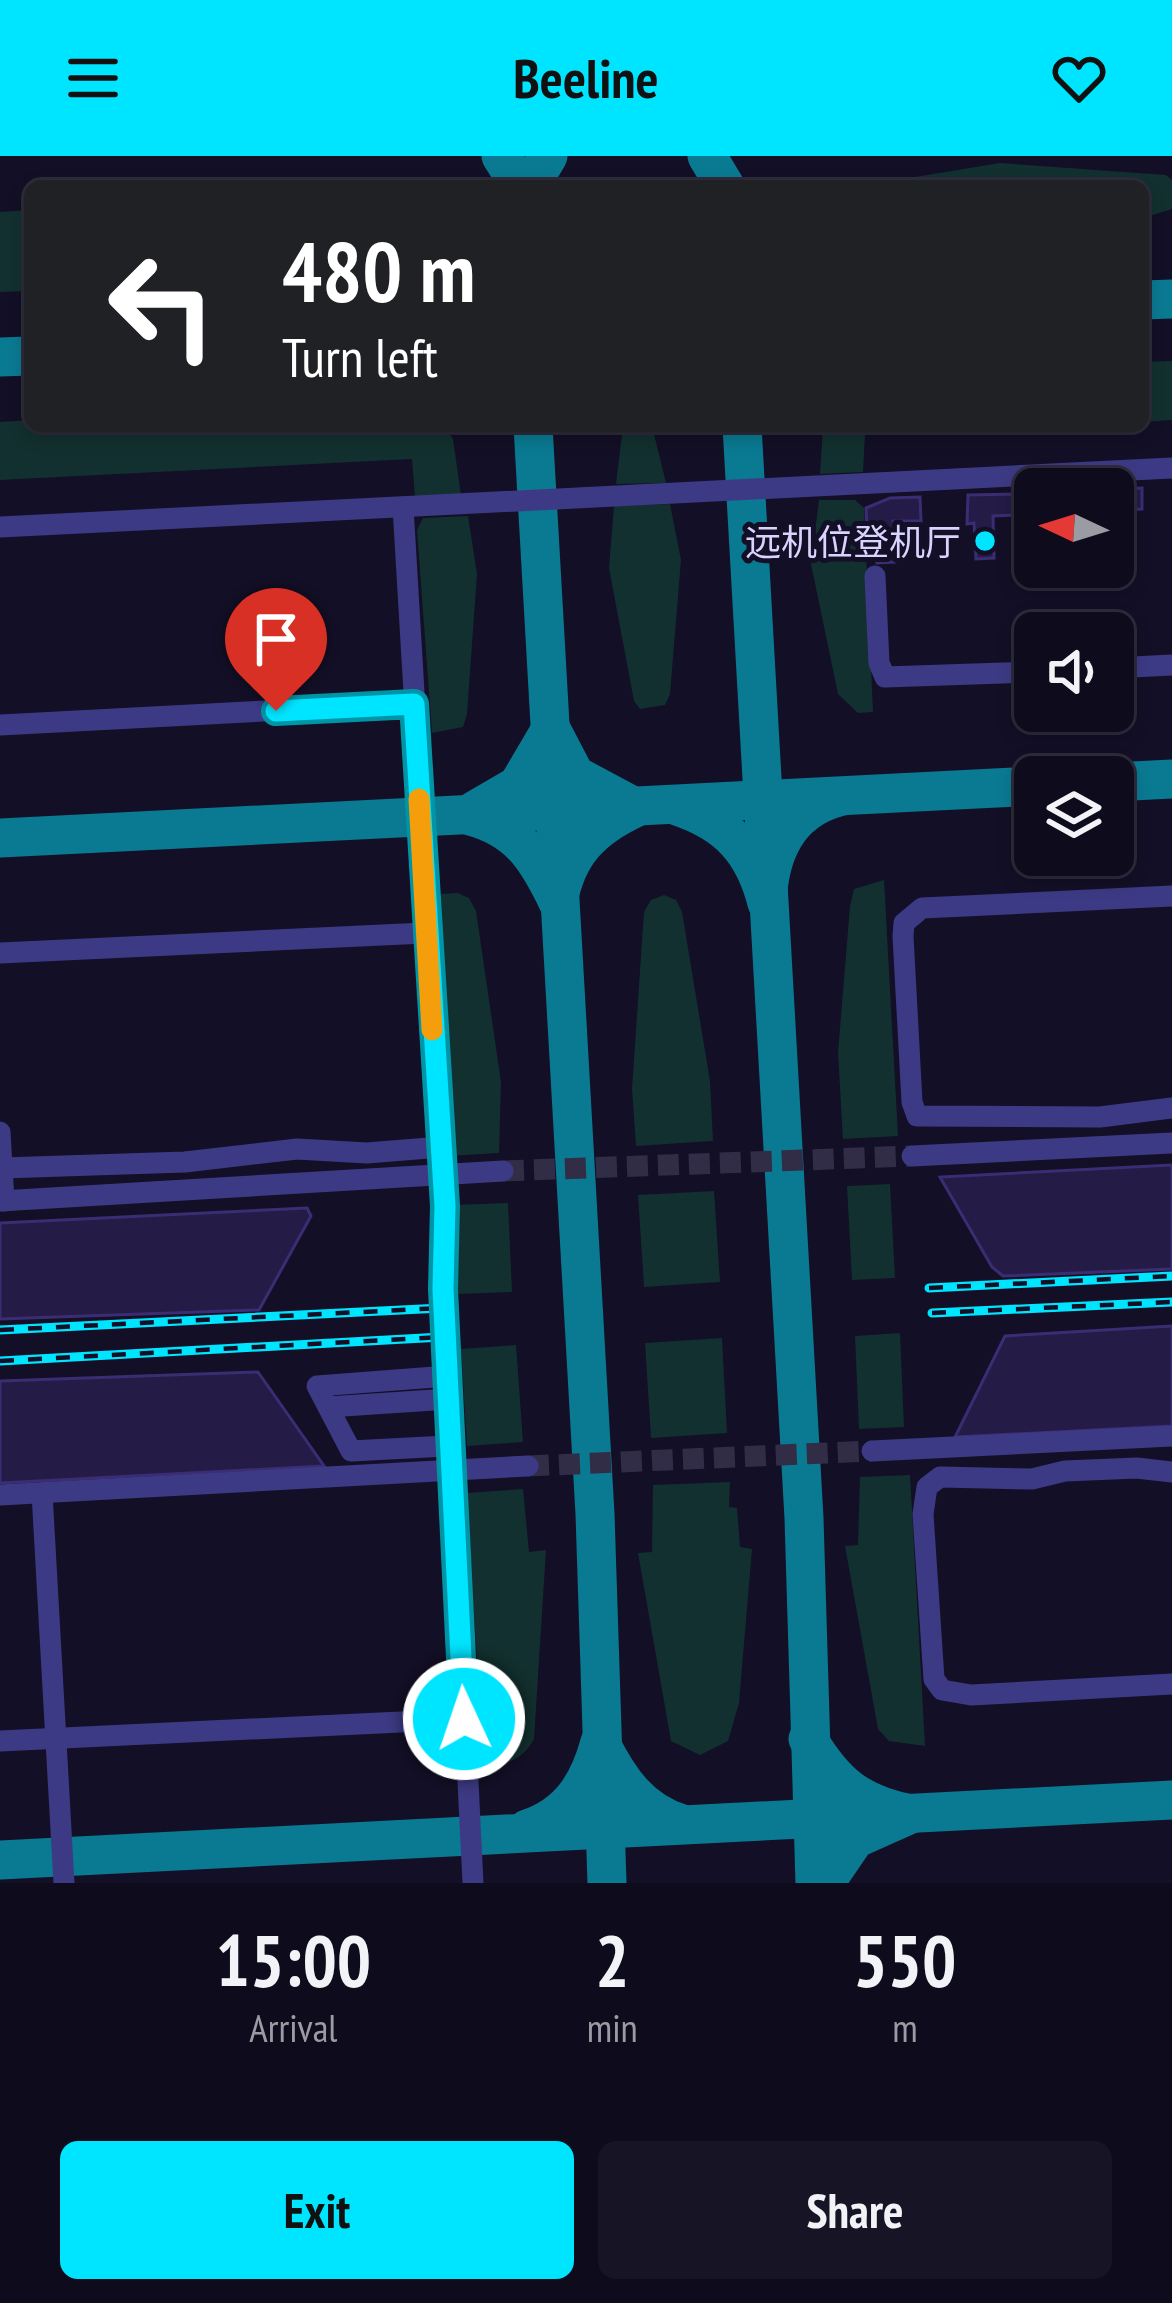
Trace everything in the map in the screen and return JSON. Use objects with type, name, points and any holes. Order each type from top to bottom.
[{"type":"lane","points":[[0,527],[1172,468]]},
{"type":"lane","points":[[403,507],[445,1206],[443,1289],[473,1883]]},
{"type":"lane","points":[[875,576],[879,663],[885,677],[1014,673]]},
{"type":"lane","points":[[1134,667],[1172,665]]},
{"type":"lane","points":[[0,725],[414,704]]},
{"type":"lane","points":[[1172,896],[922,908],[904,923],[903,936],[912,1102],[917,1116],[1100,1118],[1172,1108]]},
{"type":"lane","points":[[0,953],[425,933]]},
{"type":"lane","points":[[0,1132],[2,1201],[502,1171]]},
{"type":"lane","points":[[912,1156],[1172,1142]]},
{"type":"lane","points":[[2,1168],[185,1162],[297,1149],[367,1153],[441,1147]]},
{"type":"lane","points":[[448,1378],[317,1387],[351,1451],[452,1443]]},
{"type":"lane","points":[[872,1451],[1172,1436]]},
{"type":"lane","points":[[0,1495],[529,1466]]},
{"type":"lane","points":[[1172,1472],[1137,1468],[1032,1479],[990,1474],[940,1477],[927,1487],[922,1514],[934,1679],[942,1690],[971,1695],[1172,1684]]},
{"type":"lane","points":[[42,1492],[64,1883]]},
{"type":"lane","points":[[0,1741],[464,1719]]},
{"type":"green space","points":[[1000,163],[1166,175],[1172,180],[1172,209],[1149,216],[1149,180],[897,180]]},
{"type":"green space","points":[[24,210],[24,291],[0,292],[0,212]]},
{"type":"green space","points":[[1172,361],[1172,420],[1149,422],[1149,362]]},
{"type":"green space","points":[[24,420],[24,432],[449,432],[461,495],[415,497],[412,459],[0,480],[0,422]]},
{"type":"green space","points":[[622,432],[653,432],[666,483],[616,484]]},
{"type":"green space","points":[[823,432],[929,432],[865,435],[863,472],[820,474]]},
{"type":"green space","points":[[819,500],[855,500],[864,508],[873,712],[858,713],[838,694],[811,564]]},
{"type":"green space","points":[[670,504],[681,560],[670,694],[665,705],[640,709],[634,701],[609,568],[614,506]]},
{"type":"green space","points":[[468,516],[477,574],[467,714],[463,727],[432,733],[417,530],[423,518]]},
{"type":"green space","points":[[884,880],[898,1136],[843,1139],[838,1053],[850,906],[854,889]]},
{"type":"green space","points":[[441,894],[469,898],[476,911],[501,1082],[499,1153],[448,1156]]},
{"type":"green space","points":[[664,895],[676,900],[682,912],[710,1081],[713,1141],[636,1146],[632,1089],[644,912],[651,900]]},
{"type":"green space","points":[[890,1184],[895,1278],[852,1280],[847,1186]]},
{"type":"green space","points":[[714,1191],[720,1282],[644,1287],[638,1195]]},
{"type":"green space","points":[[508,1203],[512,1292],[458,1294],[454,1205]]},
{"type":"green space","points":[[900,1333],[904,1427],[859,1429],[855,1336]]},
{"type":"green space","points":[[722,1338],[727,1433],[651,1438],[645,1343]]},
{"type":"green space","points":[[516,1345],[523,1442],[467,1446],[461,1349]]},
{"type":"green space","points":[[910,1475],[925,1746],[889,1741],[878,1729],[845,1546],[858,1545],[860,1477]]},
{"type":"green space","points":[[730,1482],[729,1507],[737,1508],[740,1547],[752,1549],[739,1703],[728,1741],[700,1755],[671,1741],[638,1553],[652,1552],[653,1485]]},
{"type":"green space","points":[[523,1489],[529,1552],[546,1550],[534,1739],[514,1760],[484,1766],[466,1493]]},
{"type":"building","points":[[1134,488],[1142,488],[1142,509],[1134,509]]},
{"type":"building","name":"远机位登机厅","points":[[1014,494],[1014,515],[993,516],[994,558],[976,559],[974,523],[967,524],[968,495]]},
{"type":"building","name":"远机位登机厅","points":[[920,497],[921,521],[893,521],[895,562],[877,563],[876,528],[867,529],[866,508],[890,498]]},
{"type":"building","points":[[1172,1165],[1172,1269],[1003,1276],[992,1267],[940,1177]]},
{"type":"building","points":[[307,1208],[311,1216],[259,1310],[0,1319],[0,1223]]},
{"type":"building","points":[[1172,1326],[1172,1426],[955,1437],[1005,1336]]},
{"type":"building","points":[[258,1372],[324,1466],[0,1483],[0,1381]]},
{"type":"taxiway","points":[[501,156],[516,180]]},
{"type":"taxiway","points":[[534,180],[548,156]]},
{"type":"taxiway","points":[[707,156],[721,180]]},
{"type":"taxiway","points":[[1149,300],[1172,299]]},
{"type":"taxiway","points":[[0,357],[24,356]]},
{"type":"taxiway","points":[[533,432],[595,1514],[607,1883]]},
{"type":"taxiway","points":[[742,432],[804,1518],[815,1883]]},
{"type":"taxiway","points":[[475,810],[518,785],[551,729],[575,775],[629,804]]},
{"type":"taxiway","points":[[1134,781],[1172,779]]},
{"type":"taxiway","points":[[0,838],[1014,787]]},
{"type":"taxiway","points":[[677,806],[711,821],[736,841],[755,868],[767,903],[772,868],[784,837],[806,813],[839,797]]},
{"type":"taxiway","points":[[470,816],[514,837],[558,902],[568,869],[584,844],[606,824],[635,808]]},
{"type":"taxiway","points":[[808,1739],[850,1790],[911,1814],[855,1839],[825,1883]]},
{"type":"taxiway","points":[[527,1829],[555,1815],[576,1796],[600,1742],[632,1792],[654,1811],[682,1824]]},
{"type":"taxiway","points":[[0,1860],[1172,1800]]},
{"type":"tunnel","points":[[503,1171],[912,1156]]},
{"type":"tunnel","points":[[528,1466],[872,1451]]},
{"type":"railway","points":[[929,1288],[1172,1276]]},
{"type":"railway","points":[[932,1313],[1172,1302]]},
{"type":"railway","points":[[0,1330],[442,1308]]},
{"type":"railway","points":[[0,1361],[442,1337]]},
{"type":"slow traffic","points":[[419,799],[432,1030]]},
{"type":"place","name":"远机位登机厅","points":[[985,541]]},
{"type":"route","points":[[276,711],[414,704],[445,1206],[443,1289],[464,1719]]}]
